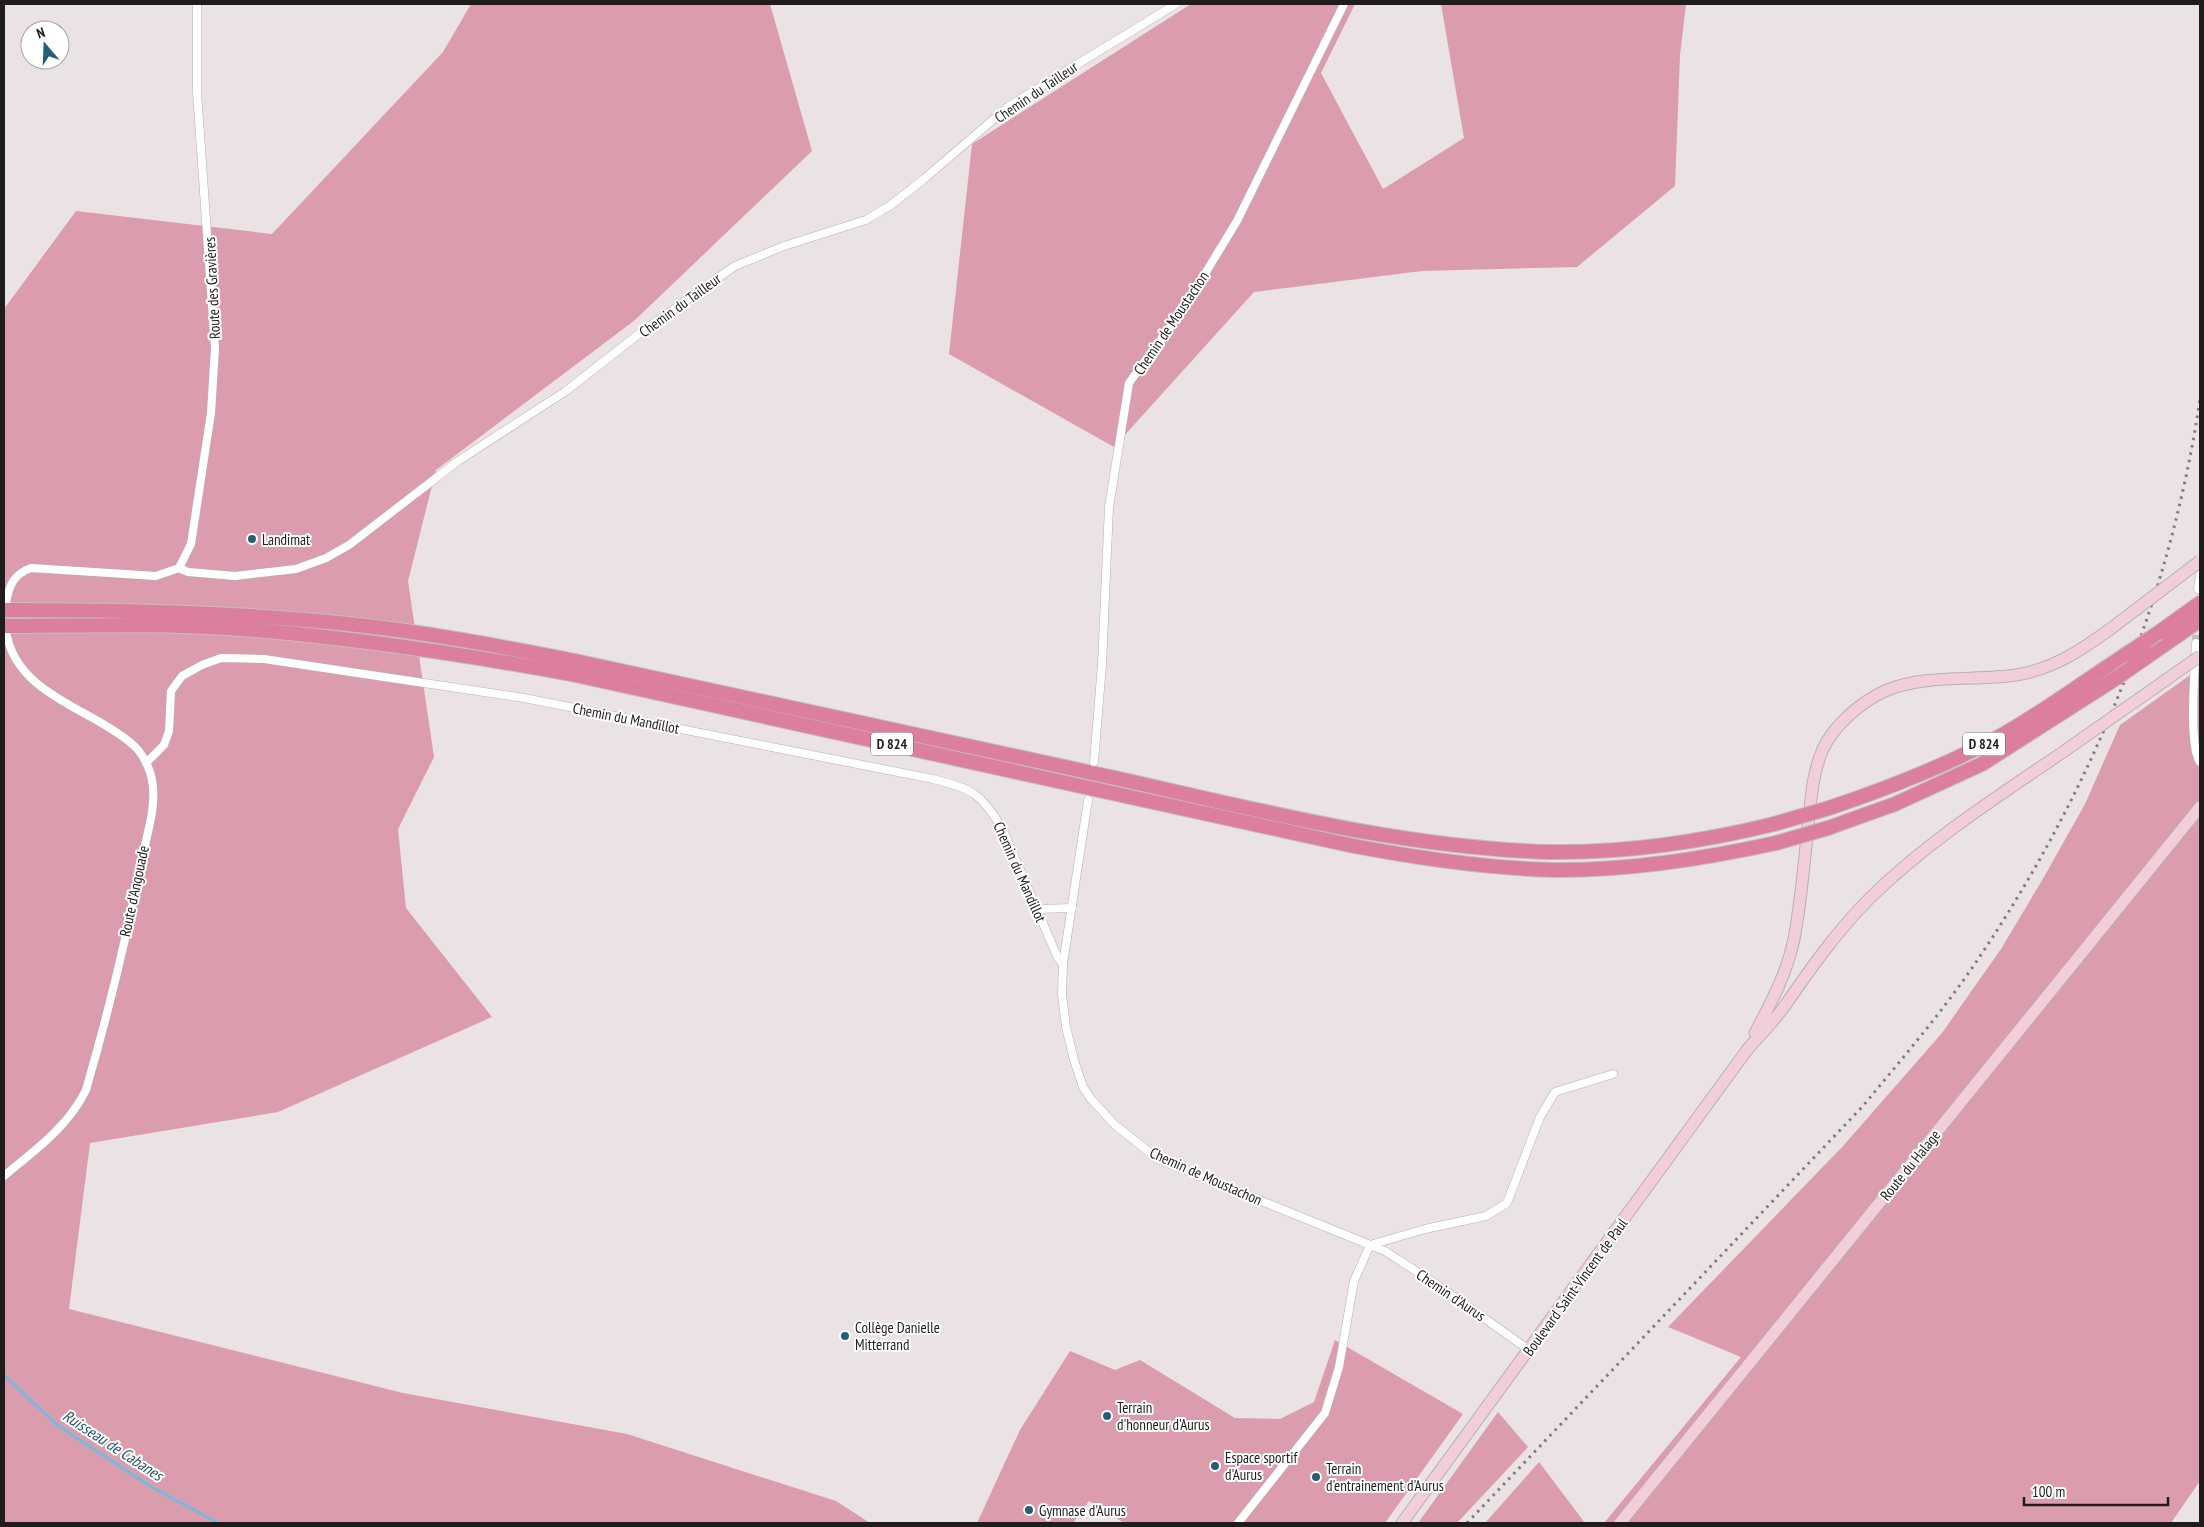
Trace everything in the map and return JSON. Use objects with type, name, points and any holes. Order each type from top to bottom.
[{"type":"highway","name":"D 824","points":[[5,606],[253,616],[350,624],[471,641],[580,662],[1298,818],[1459,846],[1550,852],[1592,851],[1682,842],[1728,835],[1829,808],[1878,791],[1942,766],[2005,734],[2200,603]]},
{"type":"highway","name":"D 824","points":[[5,631],[225,628],[360,640],[473,656],[571,674],[1339,843],[1450,862],[1507,868],[1600,869],[1688,860],[1776,843],[1828,828],[1894,804],[1982,764],[2118,677],[2200,621]]},
{"type":"main road","points":[[1746,1050],[1778,988],[1791,953],[1796,928],[1813,781],[1824,748],[1832,734],[1854,711],[1887,690],[1914,684],[2016,675],[2063,661],[2113,627],[2200,562]]},
{"type":"main road","points":[[1746,1050],[1783,1008],[1803,976],[1835,935],[1871,897],[1943,836],[2200,656]]},
{"type":"main road","name":"Route du Halage","points":[[1620,1523],[2200,807]]},
{"type":"main road","name":"Boulevard Saint-Vincent de Paul","points":[[1402,1523],[1530,1350],[1746,1050]]},
{"type":"street","name":"Route des Gravières","points":[[179,568],[191,544],[211,413],[215,348],[197,92],[196,4]]},
{"type":"street","name":"Chemin du Tailleur","points":[[179,568],[188,572],[235,576],[296,569],[326,558],[348,545],[458,461],[566,391],[640,333],[734,266],[784,246],[838,231],[866,220],[891,205],[937,169],[1009,106],[1176,4]]},
{"type":"street","name":"Chemin de Moustachon","points":[[1094,762],[1102,664],[1109,507],[1129,383],[1186,304],[1237,221],[1344,4]]},
{"type":"street","points":[[5,606],[8,591],[15,576],[31,568],[156,576],[179,568]]},
{"type":"street","points":[[2198,589],[2200,575]]},
{"type":"street","name":"Route d'Angouade","points":[[4,1176],[56,1133],[77,1109],[86,1090],[139,876],[152,809],[152,781],[146,763],[133,745],[119,734],[31,679],[14,659],[5,631]]},
{"type":"street","points":[[2196,643],[2193,741],[2200,762]]},
{"type":"street","name":"Chemin du Mandillot","points":[[146,763],[164,745],[169,731],[171,691],[182,676],[202,665],[221,658],[264,659],[524,698],[959,786],[978,794],[1003,830],[1057,956],[1063,964]]},
{"type":"street","name":"Chemin de Moustachon","points":[[1088,800],[1063,964],[1062,994],[1066,1027],[1074,1060],[1084,1087],[1091,1099],[1115,1125],[1158,1158],[1370,1245]]},
{"type":"street","points":[[1037,909],[1072,908]]},
{"type":"street","points":[[1238,1523],[1325,1413],[1340,1367],[1354,1281],[1370,1245],[1425,1229],[1486,1216],[1507,1203],[1540,1117],[1556,1092],[1612,1074]]},
{"type":"street","name":"Chemin d'Aurus","points":[[1370,1245],[1385,1251],[1439,1286],[1530,1350]]},
{"type":"shaded area","points":[[471,4],[770,4],[812,151],[635,320],[436,470],[408,581],[434,757],[398,829],[406,908],[492,1017],[278,1112],[90,1143],[69,1309],[403,1393],[627,1434],[836,1501],[870,1523],[4,1523],[4,309],[76,211],[272,234],[443,52]]},
{"type":"shaded area","points":[[1191,4],[1355,4],[1321,73],[1383,189],[1464,138],[1441,4],[1686,4],[1680,55],[1675,186],[1577,267],[1422,271],[1254,292],[1114,447],[949,354],[972,144]]},
{"type":"shaded area","points":[[2200,668],[2200,1481],[2171,1523],[1604,1523],[1741,1357],[1668,1327],[1843,1146],[1942,1033],[2001,949],[2044,877],[2085,804],[2120,725]]},
{"type":"shaded area","name":"Espace sportif d'Aurus","points":[[1335,1340],[1463,1414],[1385,1523],[1124,1523],[1089,1501],[1073,1523],[977,1523],[1020,1430],[1070,1351],[1115,1370],[1140,1360],[1235,1418],[1280,1419],[1314,1402]]},
{"type":"shaded area","points":[[1498,1412],[1528,1447],[1457,1523],[1418,1523]]},
{"type":"shaded area","points":[[1539,1462],[1585,1523],[1485,1523],[1486,1522]]},
{"type":"waterway","name":"Ruisseau de Cabanes","points":[[4,1375],[57,1425],[150,1486],[218,1523]]},
{"type":"tunnel","points":[[2196,643],[2197,623]]},
{"type":"railway","points":[[1467,1523],[1863,1106],[1933,1021],[1972,968],[2014,903],[2052,836],[2087,767],[2118,696],[2145,624],[2168,550],[2186,475],[2200,399]]},
{"type":"place","name":"Landimat","points":[[252,539]]},
{"type":"place","name":"Collège Danielle Mitterrand","points":[[845,1336]]},
{"type":"place","name":"Terrain d'honneur d'Aurus","points":[[1107,1416]]},
{"type":"place","name":"Espace sportif d'Aurus","points":[[1215,1466]]},
{"type":"place","name":"Terrain d'entrainement d'Aurus","points":[[1316,1477]]},
{"type":"place","name":"Gymnase d'Aurus","points":[[1029,1510]]}]
